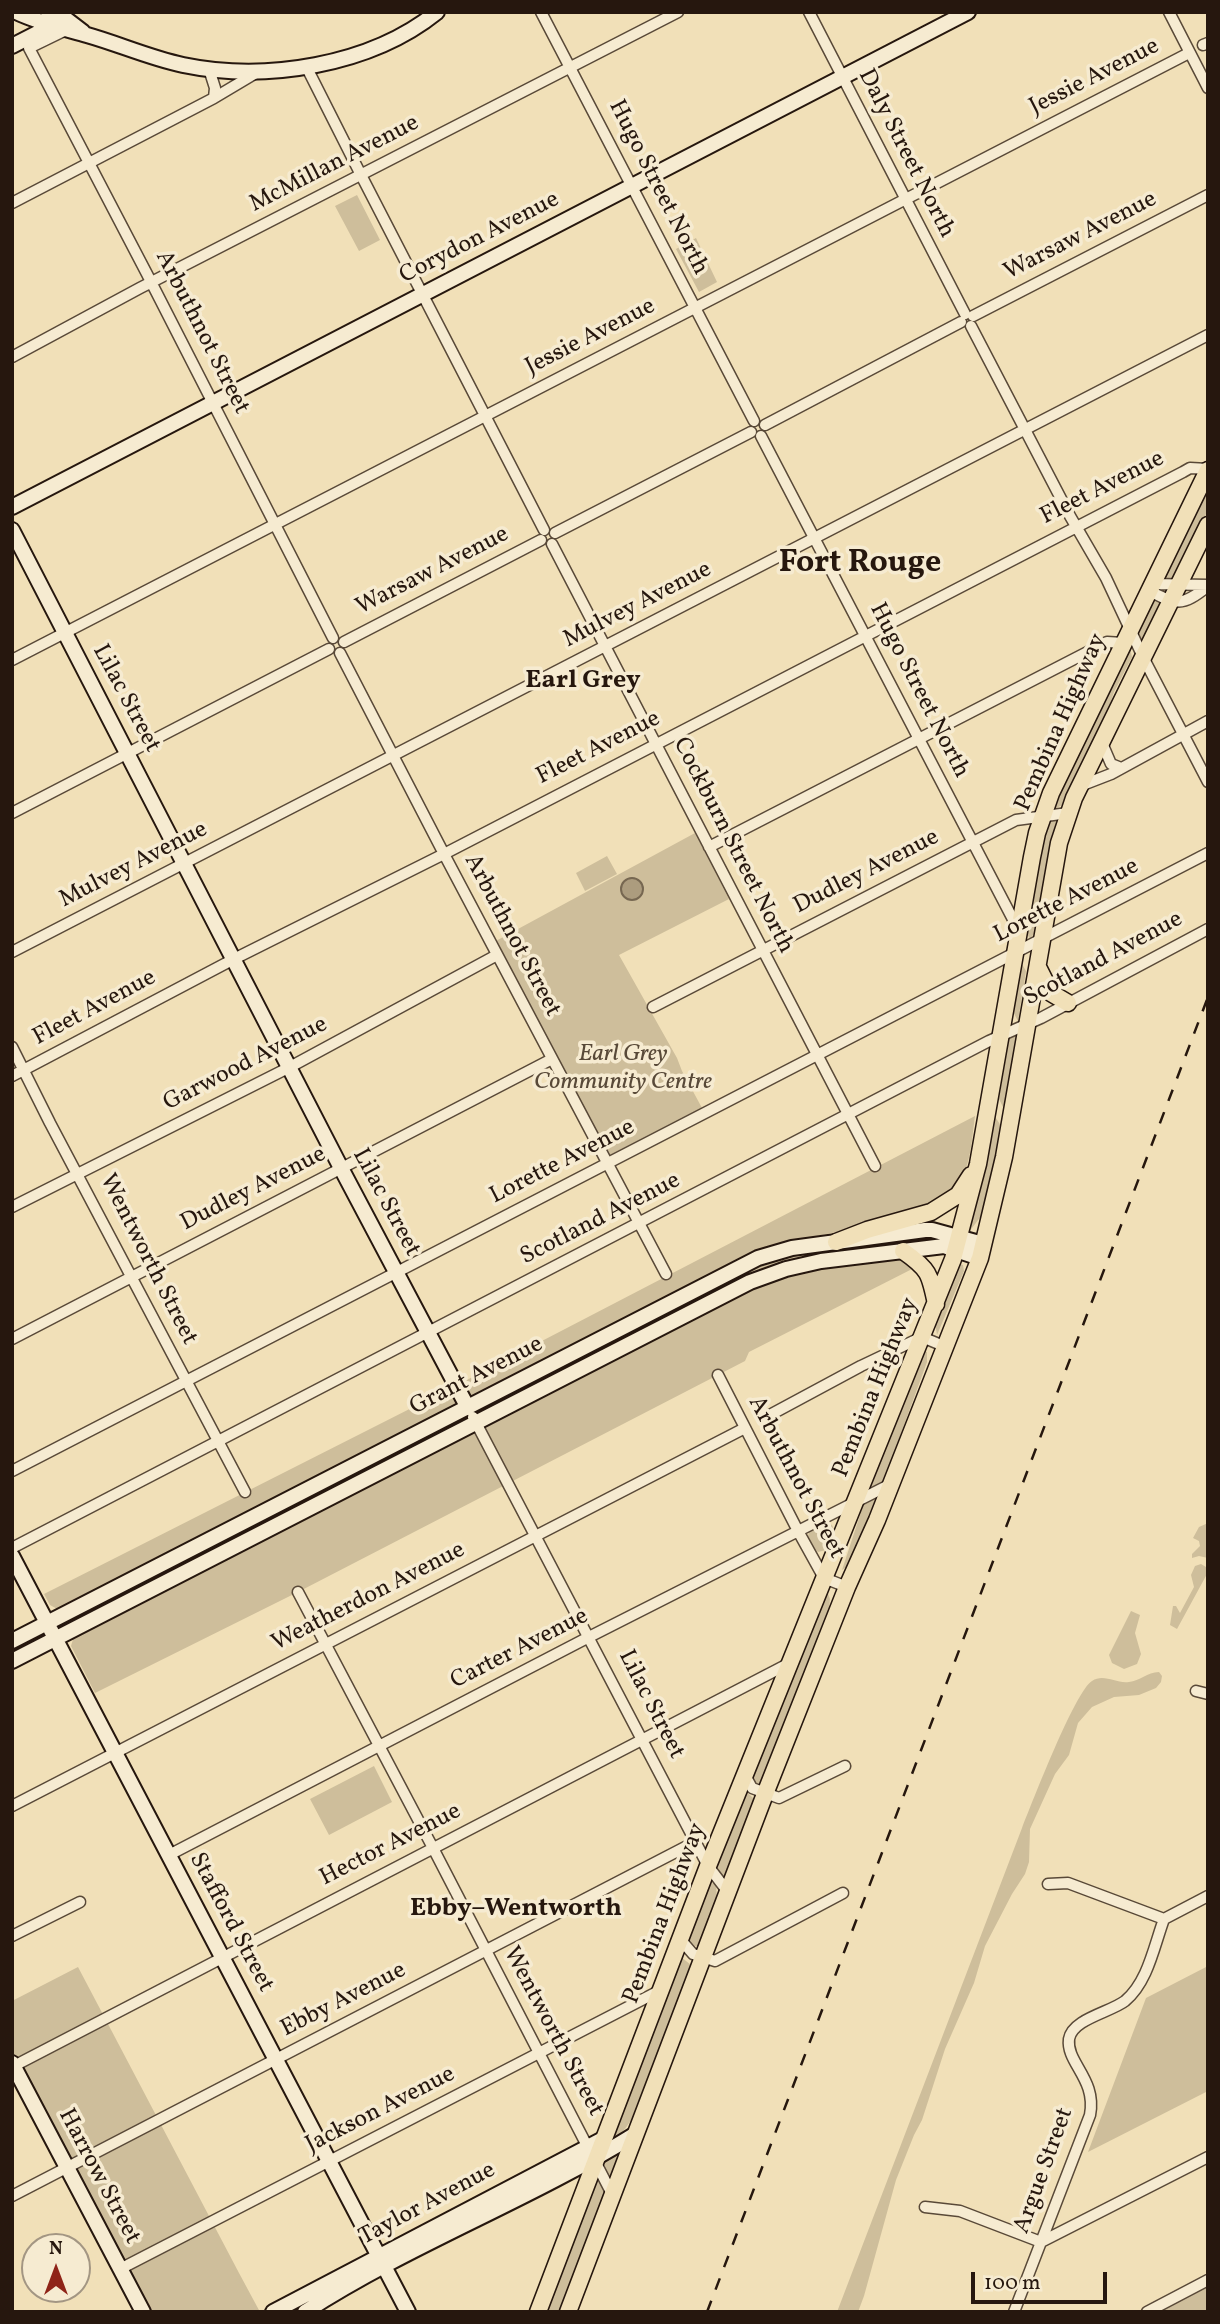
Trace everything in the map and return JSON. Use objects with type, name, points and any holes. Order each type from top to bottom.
[{"type":"main road","points":[[16,12],[50,19],[153,58],[209,69],[257,72],[345,58],[403,35],[437,12]]},
{"type":"main road","name":"Corydon Avenue","points":[[12,507],[968,12]]},
{"type":"main road","points":[[12,46],[50,19]]},
{"type":"main road","points":[[12,56],[29,48]]},
{"type":"main road","name":"Pembina Highway","points":[[568,2312],[765,1794],[946,1347],[981,1251],[998,1186],[1037,965],[1019,930],[1042,817],[1069,753],[1208,469]]},
{"type":"main road","name":"Pembina Highway","points":[[538,2312],[592,2153],[605,2138],[708,1866],[936,1304],[957,1244],[978,1164],[1001,1035],[1068,813],[1208,525]]},
{"type":"main road","name":"Lilac Street","points":[[12,530],[427,1334],[468,1408]]},
{"type":"main road","points":[[1037,965],[1051,993],[1069,1003]]},
{"type":"main road","points":[[991,1086],[995,1106],[1009,1123]]},
{"type":"main road","points":[[836,1242],[867,1230],[931,1212],[958,1195],[978,1164]]},
{"type":"main road","name":"Grant Avenue","points":[[12,1641],[758,1258],[792,1248],[925,1230],[938,1231],[957,1244],[981,1251]]},
{"type":"main road","name":"Grant Avenue","points":[[12,1661],[750,1282],[786,1269],[821,1261],[957,1244]]},
{"type":"main road","points":[[903,1251],[923,1265],[931,1280],[936,1304]]},
{"type":"main road","name":"Stafford Street","points":[[12,1556],[408,2312]]},
{"type":"main road","name":"Harrow Street","points":[[13,2065],[143,2312]]},
{"type":"main road","name":"Taylor Avenue","points":[[273,2312],[382,2261],[592,2153],[634,2135]]},
{"type":"main road","name":"Taylor Avenue","points":[[305,2312],[382,2261]]},
{"type":"street","name":"Hugo Street North","points":[[541,12],[754,421]]},
{"type":"street","name":"McMillan Avenue","points":[[12,356],[678,12]]},
{"type":"street","name":"Daly Street North","points":[[809,12],[1024,429],[1105,578],[1126,635],[1143,657],[1208,782]]},
{"type":"street","points":[[1169,12],[1208,88]]},
{"type":"street","points":[[29,48],[66,25]]},
{"type":"street","name":"Arbuthnot Street","points":[[29,48],[333,638]]},
{"type":"street","name":"Jessie Avenue","points":[[12,660],[1189,53]]},
{"type":"street","points":[[306,66],[485,416],[543,535],[544,544],[552,544],[556,538],[555,533]]},
{"type":"street","points":[[209,69],[215,88],[214,98]]},
{"type":"street","points":[[12,203],[214,98],[257,72]]},
{"type":"street","name":"Warsaw Avenue","points":[[765,425],[1208,195]]},
{"type":"street","name":"Mulvey Avenue","points":[[12,952],[1208,335]]},
{"type":"street","points":[[555,533],[765,432],[765,425],[761,421],[754,421],[750,427],[756,434]]},
{"type":"street","name":"Hugo Street North","points":[[756,434],[815,538],[1019,930]]},
{"type":"street","name":"Fleet Avenue","points":[[12,1076],[234,959],[1190,468],[1208,469]]},
{"type":"street","points":[[543,535],[552,530],[555,533]]},
{"type":"street","name":"Warsaw Avenue","points":[[344,642],[543,535]]},
{"type":"street","name":"Cockburn Street North","points":[[552,544],[875,1166]]},
{"type":"street","points":[[1150,587],[1208,586]]},
{"type":"street","points":[[1150,587],[1176,603],[1187,600],[1208,586]]},
{"type":"street","points":[[709,847],[1107,642],[1126,635]]},
{"type":"street","points":[[333,638],[344,642],[344,649],[340,653],[333,653],[329,649],[328,644],[333,638]]},
{"type":"street","points":[[12,813],[329,649]]},
{"type":"street","name":"Arbuthnot Street","points":[[340,653],[443,854],[666,1274]]},
{"type":"street","points":[[1080,787],[1097,781],[1208,722]]},
{"type":"street","points":[[1101,742],[1111,764],[1121,768]]},
{"type":"street","name":"Dudley Avenue","points":[[653,1007],[1016,820],[1068,813]]},
{"type":"street","name":"Lorette Avenue","points":[[12,1471],[1208,853]]},
{"type":"street","name":"Scotland Avenue","points":[[12,1548],[1208,929]]},
{"type":"street","name":"Garwood Avenue","points":[[12,1207],[290,1068],[497,955]]},
{"type":"street","name":"Wentworth Street","points":[[12,1047],[245,1492]]},
{"type":"street","name":"Dudley Avenue","points":[[12,1339],[552,1059]]},
{"type":"street","points":[[768,1416],[861,1366],[922,1338],[946,1347]]},
{"type":"street","name":"Arbuthnot Street","points":[[718,1376],[824,1578],[847,1587]]},
{"type":"street","name":"Lilac Street","points":[[468,1408],[695,1842],[708,1866],[728,1892]]},
{"type":"street","name":"Weatherdon Avenue","points":[[12,1806],[745,1428]]},
{"type":"street","name":"Carter Avenue","points":[[169,1856],[589,1637],[891,1484]]},
{"type":"street","name":"Wentworth Street","points":[[298,1592],[612,2194]]},
{"type":"street","name":"Hector Avenue","points":[[13,2065],[789,1663]]},
{"type":"street","points":[[1196,1691],[1208,1694]]},
{"type":"street","points":[[745,1775],[752,1788],[779,1798],[845,1766]]},
{"type":"street","name":"Ebby Avenue","points":[[12,2196],[695,1842]]},
{"type":"street","points":[[1048,1884],[1068,1883],[1164,1919],[1208,1896]]},
{"type":"street","points":[[680,1939],[693,1954],[715,1961],[843,1893]]},
{"type":"street","points":[[12,1936],[80,1902]]},
{"type":"street","name":"Argue Street","points":[[1014,2312],[1093,2102],[1091,2091],[1070,2051],[1072,2031],[1123,2002],[1140,1986],[1164,1919]]},
{"type":"street","name":"Jackson Avenue","points":[[120,2269],[661,1990]]},
{"type":"street","points":[[925,2207],[960,2211],[1041,2242],[1208,2157]]},
{"type":"street","points":[[1147,2312],[1208,2280]]},
{"type":"green space","points":[[357,195],[380,240],[359,251],[335,206]]},
{"type":"green space","points":[[696,238],[717,282],[699,292],[676,249]]},
{"type":"green space","points":[[1208,480],[1208,510],[1174,579],[1164,579],[1175,555]]},
{"type":"green space","points":[[1153,596],[1162,605],[1142,644],[1136,629]]},
{"type":"green space","points":[[1129,642],[1132,657],[1114,692],[1101,730],[1064,804],[1049,812]]},
{"type":"green space","points":[[1059,819],[1039,927],[1030,939],[1024,929],[1045,822]]},
{"type":"green space","name":"Earl Grey Community Centre","points":[[695,833],[729,899],[619,955],[702,1108],[609,1157],[494,942]]},
{"type":"green space","points":[[607,856],[617,874],[585,891],[576,873]]},
{"type":"green space","points":[[1019,959],[1026,971],[1018,1021],[1011,1008]]},
{"type":"green space","points":[[1019,1034],[1006,1113],[999,1099],[1009,1039]]},
{"type":"green space","points":[[992,1112],[1003,1129],[988,1207],[969,1232]]},
{"type":"green space","points":[[975,1116],[963,1176],[945,1196],[925,1207],[874,1224],[774,1246],[475,1398],[467,1394],[461,1383]]},
{"type":"green space","points":[[925,1235],[940,1240],[812,1258],[489,1410],[486,1406],[747,1271],[812,1252]]},
{"type":"green space","points":[[899,1257],[918,1266],[749,1352],[745,1361],[298,1592],[95,1693],[71,1646],[74,1636],[767,1281],[803,1270]]},
{"type":"green space","points":[[958,1263],[963,1265],[964,1271],[937,1335],[935,1323]]},
{"type":"green space","points":[[925,1351],[927,1362],[884,1480],[868,1492]]},
{"type":"green space","points":[[451,1388],[457,1399],[455,1408],[59,1610],[50,1605],[44,1594]]},
{"type":"green space","points":[[429,1435],[382,1466],[67,1626],[156,1575]]},
{"type":"green space","points":[[876,1498],[848,1566],[842,1570],[864,1503]]},
{"type":"green space","points":[[826,1522],[832,1525],[834,1530],[826,1550],[818,1552],[809,1543],[808,1534],[814,1527]]},
{"type":"green space","points":[[1208,1523],[1208,1558],[1192,1558],[1192,1554],[1200,1546],[1199,1541],[1193,1538],[1199,1527]]},
{"type":"green space","points":[[1201,1564],[1206,1567],[1207,1574],[1177,1629],[1170,1625],[1173,1606],[1176,1606],[1180,1613],[1194,1587],[1191,1575],[1195,1566]]},
{"type":"green space","points":[[827,1591],[829,1609],[759,1786],[753,1783],[754,1770]]},
{"type":"green space","points":[[1131,1611],[1140,1615],[1135,1633],[1141,1654],[1137,1664],[1124,1669],[1112,1663],[1109,1655]]},
{"type":"green space","points":[[1159,1672],[1162,1676],[1161,1682],[1156,1688],[1139,1695],[1114,1697],[1092,1707],[1078,1723],[1069,1755],[1055,1774],[1030,1829],[1029,1862],[1025,1874],[985,1946],[974,1983],[945,2049],[922,2120],[896,2180],[858,2312],[837,2312],[1022,1828],[1075,1705],[1085,1689],[1097,1679],[1129,1682]]},
{"type":"green space","points":[[374,1766],[392,1802],[329,1835],[310,1799]]},
{"type":"green space","points":[[746,1791],[755,1800],[723,1880],[717,1866]]},
{"type":"green space","points":[[710,1883],[716,1884],[717,1898],[698,1946],[695,1946],[690,1941],[690,1934]]},
{"type":"green space","points":[[681,1957],[691,1965],[631,2120],[611,2142]]},
{"type":"green space","points":[[1208,1966],[1208,2091],[1088,2152],[1146,1998]]},
{"type":"green space","points":[[78,1967],[260,2312],[143,2312],[12,2063],[12,2001]]},
{"type":"green space","points":[[634,2135],[568,2312],[538,2312],[595,2159]]},
{"type":"green space","points":[[1208,2285],[1208,2312],[1155,2312]]},
{"type":"shaded area","points":[[632,878],[640,881],[643,889],[640,897],[632,900],[624,897],[621,889],[624,881]]},
{"type":"railway","points":[[707,2312],[1208,997]]},
{"type":"district","name":"Fort Rouge","points":[[860,565]]},
{"type":"district","name":"Earl Grey","points":[[583,682]]},
{"type":"district","name":"Ebby–Wentworth","points":[[516,1910]]}]
